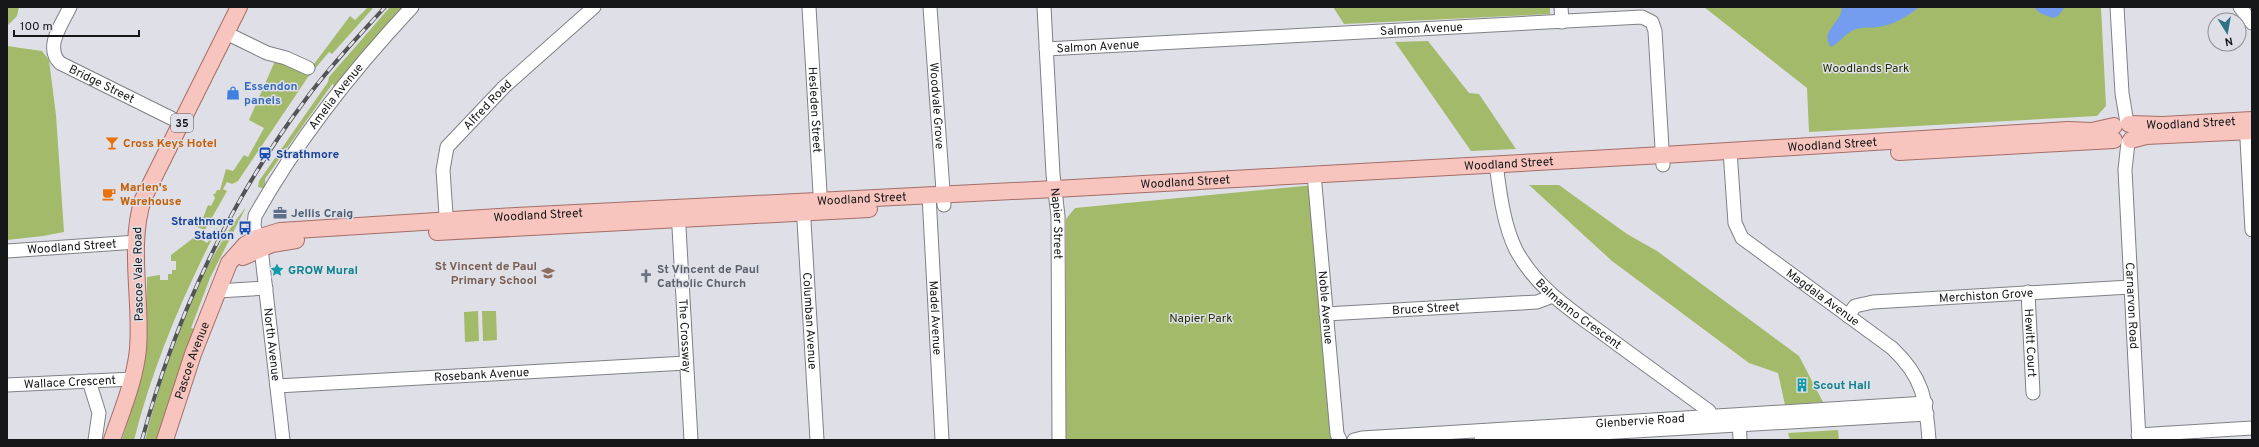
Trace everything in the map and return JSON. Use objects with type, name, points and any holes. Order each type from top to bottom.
[{"type":"main road","name":"Pascoe Vale Road","points":[[112,440],[133,379],[139,332],[138,220],[143,199],[239,7]]},
{"type":"main road","name":"Woodland Street","points":[[259,243],[447,227],[1210,186],[2122,133],[2146,136],[2249,126]]},
{"type":"main road","name":"Pascoe Avenue","points":[[165,440],[192,354],[220,286],[238,260],[259,243]]},
{"type":"street","name":"Bridge Street","points":[[70,7],[53,47],[56,59],[60,63],[181,123]]},
{"type":"street","name":"Amelia Avenue","points":[[259,243],[254,225],[255,216],[289,159],[348,78],[412,7]]},
{"type":"street","name":"Alfred Road","points":[[447,227],[444,162],[450,143],[504,87],[594,7]]},
{"type":"street","name":"Hesleden Street","points":[[809,7],[821,206]]},
{"type":"street","name":"Woodvale Grove","points":[[930,7],[936,200]]},
{"type":"street","name":"Napier Street","points":[[1044,7],[1059,258],[1059,440]]},
{"type":"street","points":[[1561,7],[1562,22]]},
{"type":"street","name":"Carnarvon Road","points":[[2117,7],[2122,93],[2122,133],[2139,437]]},
{"type":"street","points":[[2240,7],[2252,22]]},
{"type":"street","name":"Salmon Avenue","points":[[1046,49],[1642,17],[1652,22],[1655,31],[1663,160]]},
{"type":"street","points":[[226,33],[267,53],[286,58],[308,68]]},
{"type":"street","points":[[2249,126],[2252,230]]},
{"type":"street","name":"Magdala Avenue","points":[[1731,156],[1735,223],[1742,238],[1892,348],[1906,361],[1918,378],[1926,408],[1929,440]]},
{"type":"street","name":"Balmanno Crescent","points":[[1497,169],[1503,209],[1509,232],[1524,264],[1549,292],[1680,390],[1713,421]]},
{"type":"street","name":"Noble Avenue","points":[[1314,180],[1337,434],[1340,440]]},
{"type":"street","name":"Madel Avenue","points":[[936,200],[942,440]]},
{"type":"street","name":"Columban Avenue","points":[[804,207],[817,440]]},
{"type":"street","name":"The Crossway","points":[[678,214],[691,440]]},
{"type":"street","name":"Woodland Street","points":[[7,252],[137,242]]},
{"type":"street","name":"North Avenue","points":[[259,243],[278,386],[283,440]]},
{"type":"street","points":[[220,286],[266,288]]},
{"type":"street","name":"Merchiston Grove","points":[[1848,316],[1852,309],[1863,303],[2130,287]]},
{"type":"street","name":"Bruce Street","points":[[1326,314],[1537,302],[1549,292]]},
{"type":"street","name":"Hewitt Court","points":[[2028,292],[2032,393]]},
{"type":"street","name":"Rosebank Avenue","points":[[278,386],[686,364]]},
{"type":"street","name":"Wallace Crescent","points":[[7,385],[133,379]]},
{"type":"street","points":[[89,381],[99,413],[95,440]]},
{"type":"street","points":[[1669,418],[1677,416],[1683,410],[1685,400],[1680,390]]},
{"type":"street","name":"Glenbervie Road","points":[[1481,440],[1739,419],[1926,408]]},
{"type":"street","name":"Glenbervie Road","points":[[1354,440],[1362,438],[1669,418],[1713,421]]},
{"type":"street","points":[[1739,419],[1740,440]]},
{"type":"street","points":[[2139,437],[2252,428]]},
{"type":"green space","points":[[7,7],[19,7],[17,16],[7,26]]},
{"type":"green space","points":[[368,7],[374,7],[332,54],[329,52],[308,77],[238,181],[232,184],[227,182],[223,189],[227,191],[205,230],[195,226],[203,218],[208,205],[211,206],[215,198],[213,194],[215,194],[217,190],[220,190],[226,169],[233,171],[244,155],[248,157],[264,128],[249,120],[275,61],[308,72],[350,16],[355,20]]},
{"type":"green space","points":[[390,7],[407,7],[334,90],[333,83],[265,179],[266,189],[258,187],[259,181],[328,82],[329,77]]},
{"type":"green space","points":[[1333,7],[1550,7],[1550,14],[1344,24]]},
{"type":"green space","name":"Woodlands Park","points":[[1704,7],[2101,7],[2106,106],[2097,116],[1809,132],[1807,88]]},
{"type":"green space","points":[[1428,41],[1469,93],[1479,94],[1516,149],[1471,151],[1395,42]]},
{"type":"green space","points":[[7,46],[42,51],[49,60],[56,115],[64,232],[7,240]]},
{"type":"green space","name":"Napier Park","points":[[1315,185],[1334,440],[1064,440],[1066,370],[1066,219],[1075,208]]},
{"type":"green space","points":[[1529,185],[1559,185],[1627,234],[1657,251],[1799,356],[1823,402],[1785,405],[1778,373],[1749,363],[1612,261]]},
{"type":"green space","points":[[246,207],[210,278],[191,328],[197,330],[160,440],[145,440],[162,380],[184,318],[212,258],[228,231]]},
{"type":"green space","points":[[218,227],[193,278],[170,331],[150,385],[134,440],[122,440],[137,390],[146,330],[147,277],[160,275],[160,280],[168,280],[168,274],[172,274],[172,270],[176,270],[176,261],[171,261],[171,255],[196,236],[207,243]]},
{"type":"green space","points":[[478,311],[479,341],[465,342],[464,312]]},
{"type":"green space","points":[[482,311],[496,311],[497,340],[483,341]]},
{"type":"green space","points":[[1838,430],[1839,440],[1790,440],[1788,433]]},
{"type":"water","points":[[1842,7],[1919,7],[1905,17],[1889,24],[1878,27],[1858,28],[1852,30],[1831,47],[1828,41],[1829,32],[1839,18]]},
{"type":"water","points":[[2034,7],[2065,7],[2058,16],[2053,18],[2040,13]]},
{"type":"railway","points":[[142,440],[155,394],[188,305],[229,219],[278,138],[306,99],[334,63],[385,7]]},
{"type":"place","name":"Essendon panels","points":[[233,93]]},
{"type":"place","name":"Cross Keys Hotel","points":[[112,143]]},
{"type":"place","name":"Strathmore","points":[[265,154]]},
{"type":"place","name":"Marlen's Warehouse","points":[[109,194]]},
{"type":"place","name":"Jellis Craig","points":[[280,213]]},
{"type":"place","name":"Strathmore Station","points":[[245,228]]},
{"type":"place","name":"GROW Mural","points":[[277,270]]},
{"type":"place","name":"St Vincent de Paul Primary School","points":[[548,273]]},
{"type":"place","name":"St Vincent de Paul Catholic Church","points":[[646,276]]},
{"type":"place","name":"Scout Hall","points":[[1802,385]]}]
